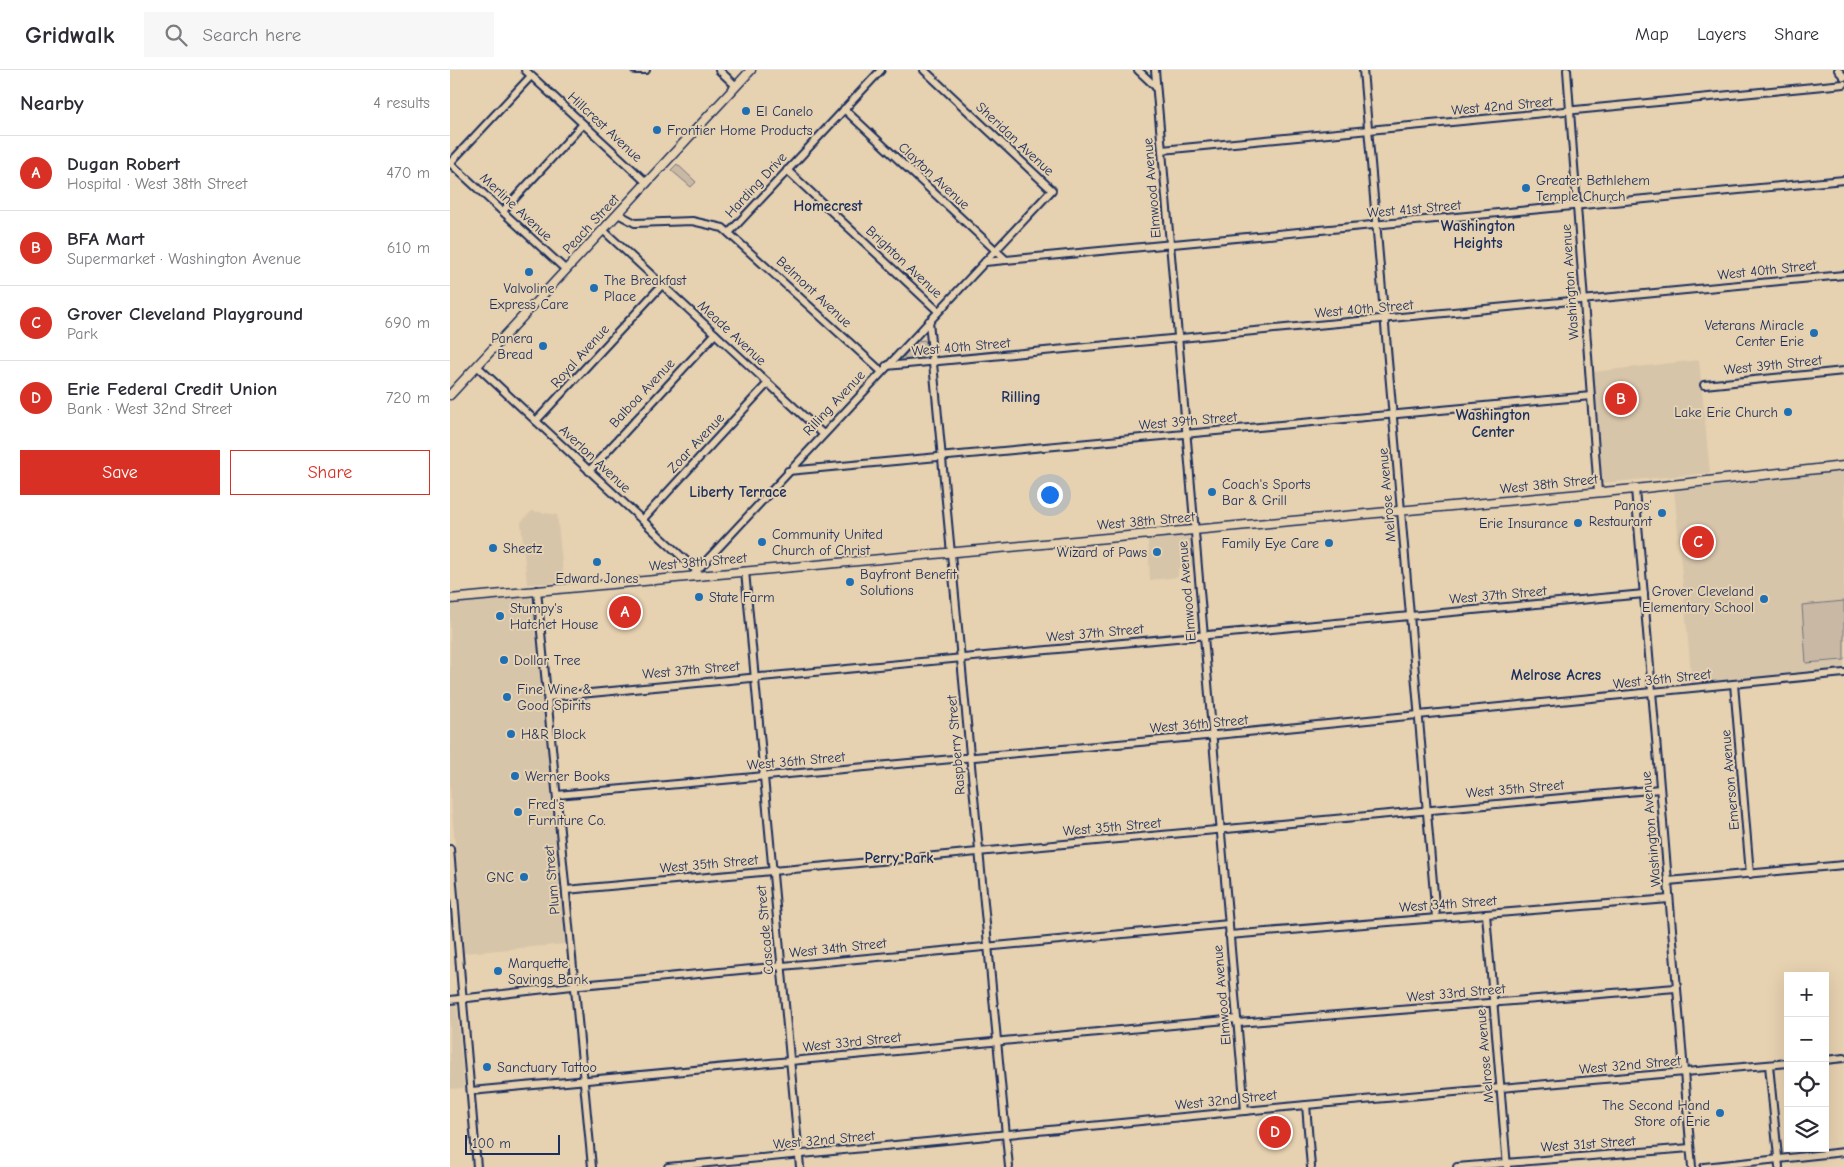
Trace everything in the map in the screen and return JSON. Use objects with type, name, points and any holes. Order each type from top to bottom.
[{"type":"main road","name":"Peach Street","points":[[450,395],[751,70]]},
{"type":"main road","name":"West 38th Street","points":[[450,599],[695,573],[744,571],[1635,489],[1844,466]]},
{"type":"street","name":"Hillcrest Avenue","points":[[525,70],[646,183]]},
{"type":"street","points":[[719,70],[736,86]]},
{"type":"street","name":"Harding Drive","points":[[618,214],[635,223],[692,221],[715,226],[729,232],[881,70]]},
{"type":"street","name":"Sheridan Avenue","points":[[924,70],[1052,190],[996,250]]},
{"type":"street","points":[[1138,70],[1156,87]]},
{"type":"street","name":"Elmwood Avenue","points":[[1155,70],[1245,1111]]},
{"type":"street","name":"Melrose Avenue","points":[[1363,70],[1436,918]]},
{"type":"street","name":"Washington Avenue","points":[[1567,70],[1598,492]]},
{"type":"street","points":[[1838,70],[1844,77]]},
{"type":"street","points":[[450,162],[531,76]]},
{"type":"street","name":"West 42nd Street","points":[[1162,150],[1844,84]]},
{"type":"street","name":"Clayton Avenue","points":[[844,109],[1006,260]]},
{"type":"street","points":[[503,211],[583,124]]},
{"type":"street","name":"Merline Avenue","points":[[450,162],[566,270]]},
{"type":"street","name":"Brighton Avenue","points":[[787,170],[938,312]]},
{"type":"street","name":"West 41st Street","points":[[985,262],[1577,207],[1844,180]]},
{"type":"street","name":"Meade Avenue","points":[[603,230],[822,433]]},
{"type":"street","name":"Belmont Avenue","points":[[729,232],[883,369]]},
{"type":"street","name":"Rilling Avenue","points":[[695,573],[822,433],[996,250]]},
{"type":"street","name":"West 40th Street","points":[[883,369],[933,362],[1844,275]]},
{"type":"street","name":"Royal Avenue","points":[[536,421],[662,284]]},
{"type":"street","name":"Raspberry Street","points":[[929,320],[1009,1167]]},
{"type":"street","name":"Balboa Avenue","points":[[589,471],[715,334]]},
{"type":"street","name":"Averlon Avenue","points":[[477,366],[642,520],[695,573]]},
{"type":"street","name":"West 39th Street","points":[[1704,385],[1844,371]]},
{"type":"street","name":"Zoar Avenue","points":[[642,520],[768,383]]},
{"type":"street","name":"West 39th Street","points":[[788,471],[1591,396]]},
{"type":"street","name":"Washington Avenue","points":[[1635,489],[1692,1167]]},
{"type":"street","name":"Cascade Street","points":[[744,571],[800,1167]]},
{"type":"street","name":"Plum Street","points":[[538,590],[592,1167]]},
{"type":"street","name":"West 37th Street","points":[[548,697],[1644,594]]},
{"type":"street","name":"West 36th Street","points":[[557,795],[1212,736],[1844,673]]},
{"type":"street","name":"Emerson Avenue","points":[[1734,684],[1750,874]]},
{"type":"street","name":"West 35th Street","points":[[566,890],[1660,789]]},
{"type":"street","points":[[450,849],[477,1167]]},
{"type":"street","points":[[1668,881],[1844,864]]},
{"type":"street","name":"West 34th Street","points":[[1229,934],[1669,899]]},
{"type":"street","name":"Melrose Avenue","points":[[1486,914],[1507,1165]]},
{"type":"street","name":"West 34th Street","points":[[450,1000],[575,986],[1229,924]]},
{"type":"street","name":"West 33rd Street","points":[[470,1091],[997,1040],[1676,988]]},
{"type":"street","points":[[1829,1060],[1844,1058]]},
{"type":"street","name":"West 32nd Street","points":[[668,1167],[798,1156],[1306,1105],[1784,1063]]},
{"type":"street","points":[[1769,1065],[1779,1167]]},
{"type":"street","points":[[1306,1105],[1312,1167]]},
{"type":"street","name":"West 31st Street","points":[[1457,1167],[1507,1165],[1690,1148]]},
{"type":"street","points":[[1704,1167],[1844,1152]]},
{"type":"shaded area","points":[[677,164],[696,182],[691,187],[671,170]]},
{"type":"shaded area","points":[[924,340],[926,342],[927,358],[904,361],[904,356],[918,341]]},
{"type":"shaded area","points":[[1699,360],[1710,473],[1602,483],[1593,372]]},
{"type":"shaded area","name":"Grover Cleveland Elementary School","points":[[1844,472],[1844,670],[1692,684],[1674,488]]},
{"type":"shaded area","points":[[532,511],[557,515],[564,582],[527,584],[521,522]]},
{"type":"shaded area","points":[[1692,528],[1698,529],[1698,534],[1705,536],[1705,551],[1700,556],[1691,551],[1692,542],[1689,541],[1688,530]]},
{"type":"shaded area","points":[[1186,535],[1192,539],[1193,567],[1178,568],[1178,577],[1150,580],[1148,538]]},
{"type":"shaded area","points":[[530,596],[534,603],[566,944],[464,953],[450,788],[450,604]]},
{"type":"shaded area","points":[[1844,601],[1844,660],[1806,663],[1802,605]]},
{"type":"shaded area","points":[[450,1004],[455,1005],[457,1008],[464,1088],[450,1089]]},
{"type":"place","name":"El Canelo","points":[[746,111]]},
{"type":"place","name":"Frontier Home Products","points":[[657,130]]},
{"type":"place","name":"Greater Bethlehem Temple Church","points":[[1526,188]]},
{"type":"place","name":"Valvoline Express Care","points":[[529,272]]},
{"type":"place","name":"The Breakfast Place","points":[[594,288]]},
{"type":"place","name":"Veterans Miracle Center Erie","points":[[1814,333]]},
{"type":"place","name":"Panera Bread","points":[[543,346]]},
{"type":"place","name":"BFA Mart","points":[[1621,399]]},
{"type":"place","name":"Lake Erie Church","points":[[1788,412]]},
{"type":"place","name":"Coach's Sports Bar & Grill","points":[[1212,492]]},
{"type":"place","name":"Panos' Restaurant","points":[[1662,513]]},
{"type":"place","name":"Erie Insurance","points":[[1578,523]]},
{"type":"place","name":"Community United Church of Christ","points":[[762,542]]},
{"type":"place","name":"Grover Cleveland Playground","points":[[1698,542]]},
{"type":"place","name":"Family Eye Care","points":[[1329,543]]},
{"type":"place","name":"Sheetz","points":[[493,548]]},
{"type":"place","name":"Wizard of Paws","points":[[1157,552]]},
{"type":"place","name":"Edward Jones","points":[[597,562]]},
{"type":"place","name":"Bayfront Benefit Solutions","points":[[850,582]]},
{"type":"place","name":"State Farm","points":[[699,597]]},
{"type":"place","name":"Grover Cleveland Elementary School","points":[[1764,599]]},
{"type":"place","name":"Dugan Robert","points":[[625,612]]},
{"type":"place","name":"Stumpy's Hatchet House","points":[[500,616]]},
{"type":"place","name":"Dollar Tree","points":[[504,660]]},
{"type":"place","name":"Fine Wine & Good Spirits","points":[[507,697]]},
{"type":"place","name":"H&R Block","points":[[511,734]]},
{"type":"place","name":"Werner Books","points":[[515,776]]},
{"type":"place","name":"Fred's Furniture Co.","points":[[518,812]]},
{"type":"place","name":"GNC","points":[[524,877]]},
{"type":"place","name":"Marquette Savings Bank","points":[[498,971]]},
{"type":"place","name":"Sanctuary Tattoo","points":[[487,1067]]},
{"type":"place","name":"The Second Hand Store of Erie","points":[[1720,1113]]},
{"type":"place","name":"Erie Federal Credit Union","points":[[1275,1132]]},
{"type":"district","name":"Homecrest","points":[[828,206]]},
{"type":"district","name":"Washington Heights","points":[[1478,234]]},
{"type":"district","name":"Rilling","points":[[1021,397]]},
{"type":"district","name":"Washington Center","points":[[1493,424]]},
{"type":"district","name":"Liberty Terrace","points":[[738,492]]},
{"type":"district","name":"Melrose Acres","points":[[1556,675]]},
{"type":"district","name":"Perry Park","points":[[899,858]]}]
